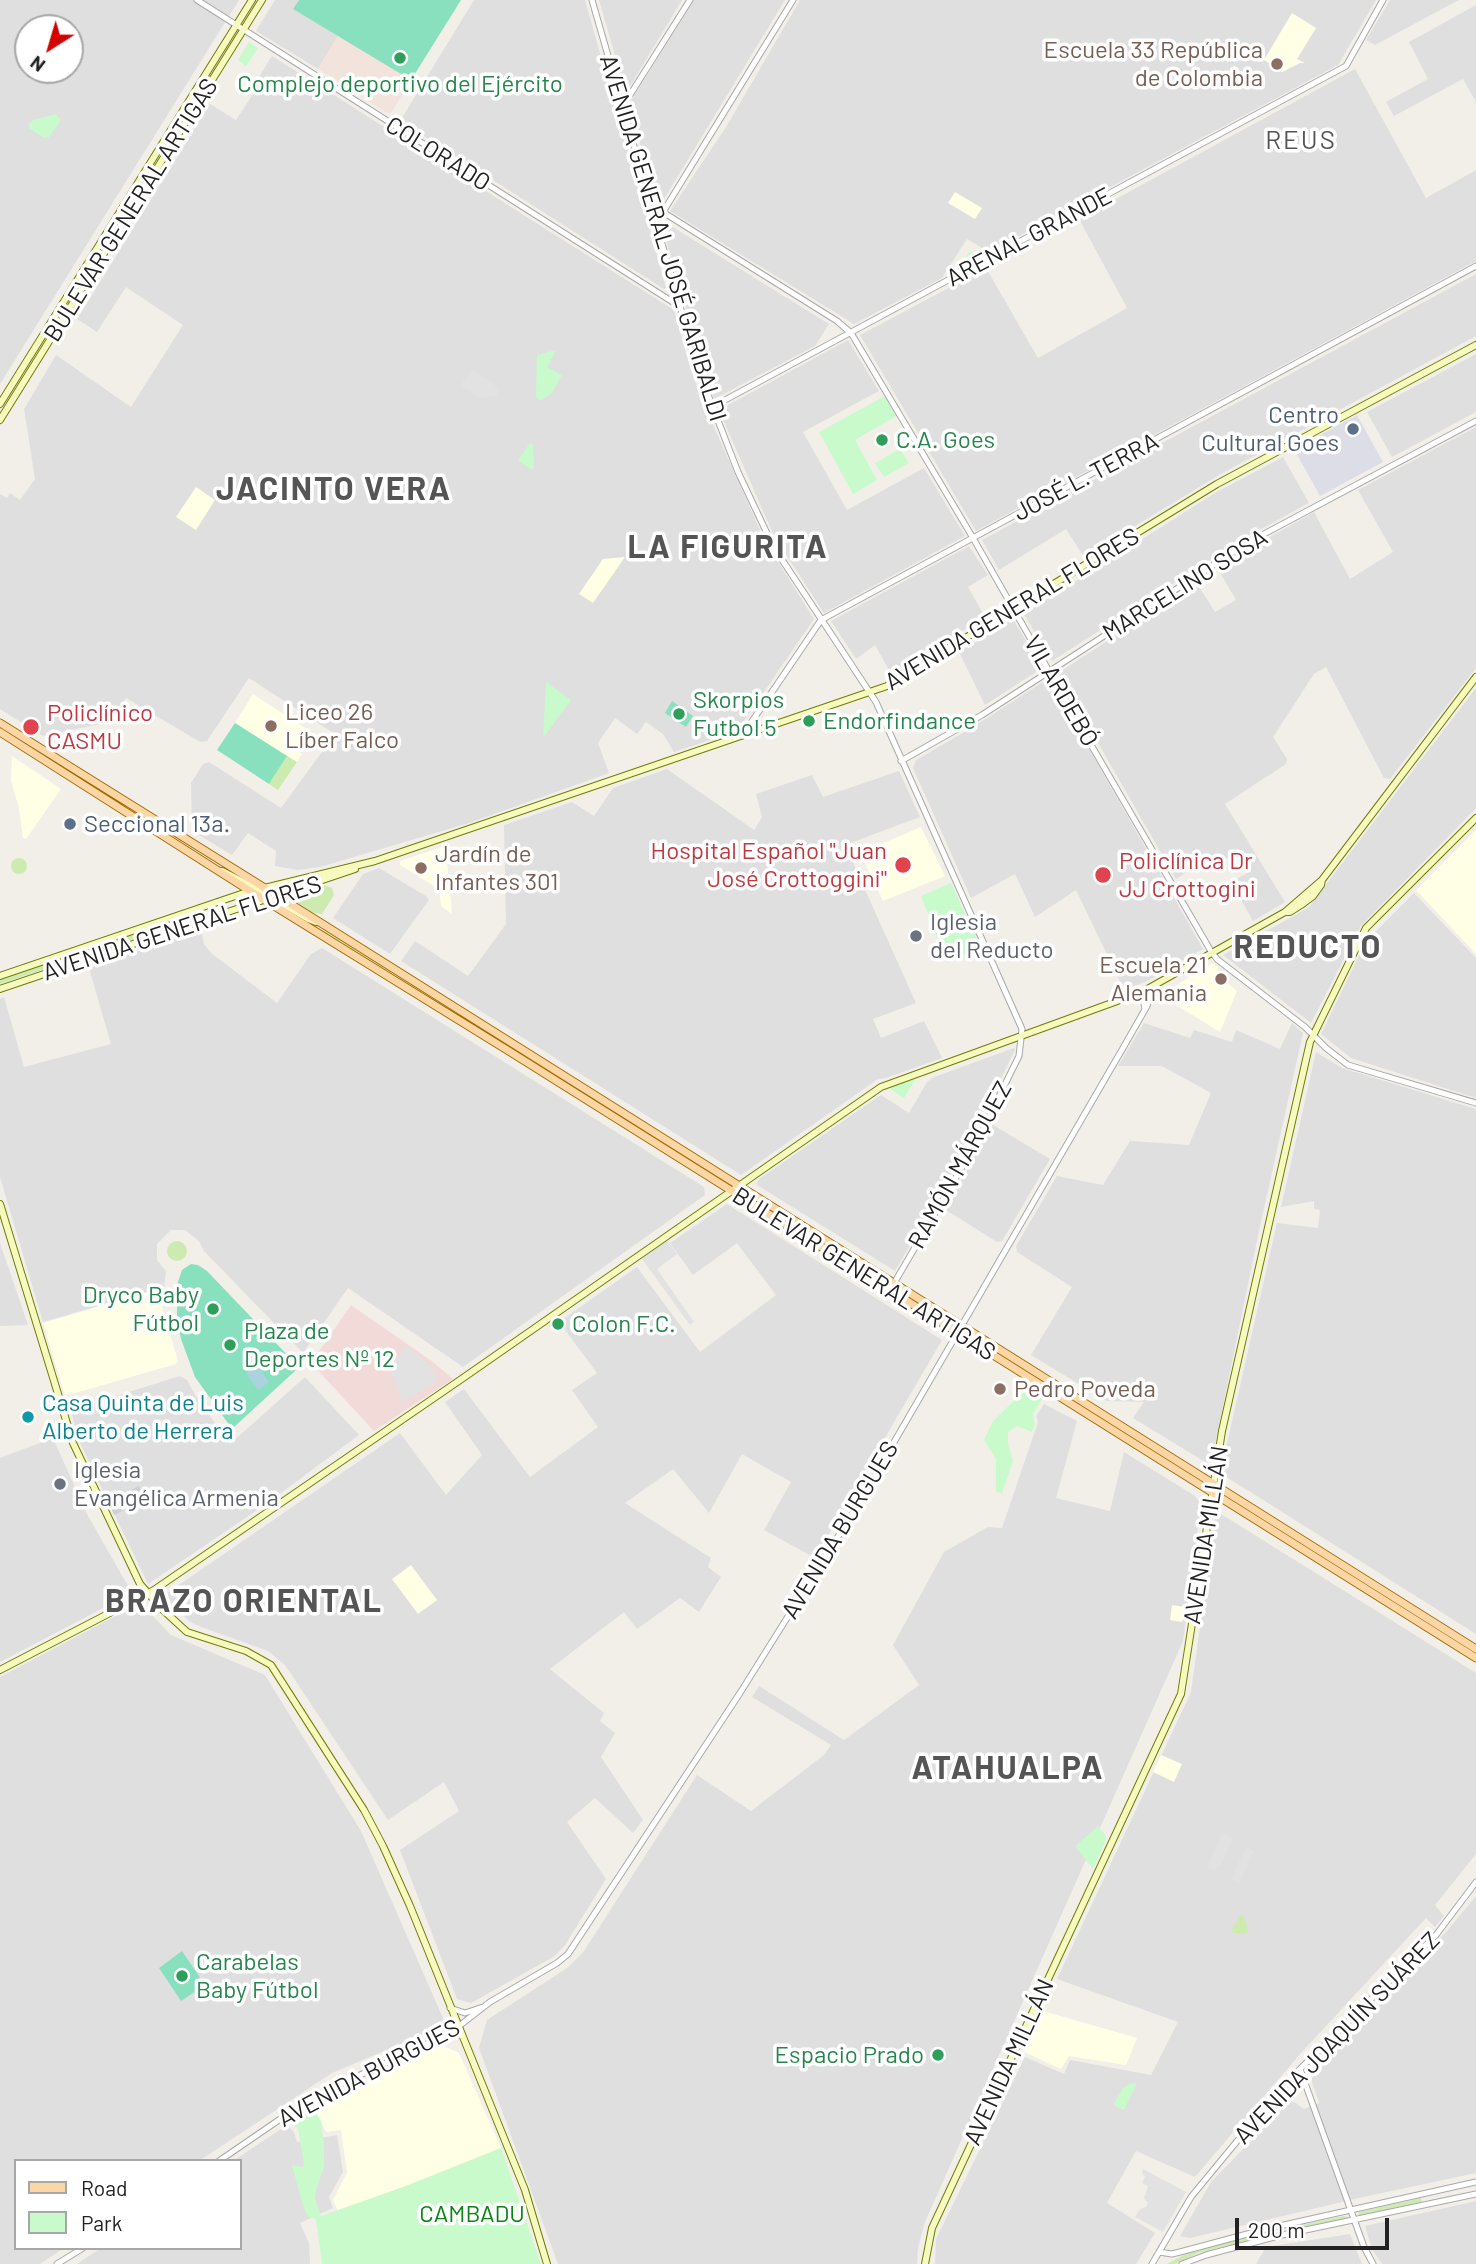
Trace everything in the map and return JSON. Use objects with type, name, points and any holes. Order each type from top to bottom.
[{"type":"main road","name":"BULEVAR GENERAL ARTIGAS","points":[[0,420],[240,27],[252,0]]},
{"type":"main road","name":"BULEVAR GENERAL ARTIGAS","points":[[0,404],[240,27],[262,0]]},
{"type":"main road","name":"AVENIDA GENERAL FLORES","points":[[0,989],[325,881],[362,865],[893,683],[1217,484],[1476,345]]},
{"type":"main road","points":[[0,1670],[147,1593],[463,1378],[881,1087],[1152,988],[1307,901],[1476,677]]},
{"type":"main road","name":"BULEVAR GENERAL ARTIGAS","points":[[0,723],[271,898],[1476,1649]]},
{"type":"main road","name":"BULEVAR GENERAL ARTIGAS","points":[[0,732],[217,870],[321,923],[734,1188]]},
{"type":"main road","name":"AVENIDA MILLÁN","points":[[925,2264],[932,2228],[1181,1694],[1226,1412],[1312,1035],[1366,928],[1476,818]]},
{"type":"main road","name":"AVENIDA GENERAL FLORES","points":[[0,976],[258,889],[362,865]]},
{"type":"main road","points":[[0,1204],[73,1443],[122,1548],[147,1593],[187,1632],[258,1656],[275,1670],[373,1826],[410,1906],[525,2190],[547,2264]]},
{"type":"main road","name":"BULEVAR GENERAL ARTIGAS","points":[[959,1329],[1212,1493],[1476,1658]]},
{"type":"street","name":"COLORADO","points":[[197,0],[679,307]]},
{"type":"street","name":"AVENIDA GENERAL JOSÉ GARIBALDI","points":[[592,0],[679,307],[712,407],[773,546],[870,693],[1023,1036]]},
{"type":"street","points":[[623,106],[690,0]]},
{"type":"street","points":[[663,212],[793,0]]},
{"type":"street","name":"ARENAL GRANDE","points":[[712,407],[1346,66],[1383,0]]},
{"type":"street","name":"VILARDEBÓ","points":[[650,204],[837,321],[851,333],[974,538],[1218,960],[1255,986],[1348,1065],[1476,1103]]},
{"type":"street","name":"JOSÉ L. TERRA","points":[[742,736],[821,620],[1476,266]]},
{"type":"street","name":"MARCELINO SOSA","points":[[901,761],[982,715],[1249,542],[1476,421]]},
{"type":"street","name":"AVENIDA BURGUES","points":[[222,2159],[311,2098],[458,2029],[483,2007],[557,1964],[572,1948],[746,1684],[853,1511],[1145,1009],[1152,988]]},
{"type":"street","points":[[1142,992],[1145,1009]]},
{"type":"street","name":"RAMÓN MÁRQUEZ","points":[[892,1287],[976,1143],[1020,1056],[1023,1036]]},
{"type":"street","name":"AVENIDA JOAQUÍN SUÁREZ","points":[[1152,2264],[1191,2197],[1300,2069],[1436,1935],[1476,1882]]},
{"type":"street","name":"AVENIDA BURGUES","points":[[450,2008],[461,2013],[483,2007]]},
{"type":"street","points":[[1300,2069],[1354,2221],[1373,2264]]},
{"type":"street","points":[[1159,2252],[1172,2254],[1266,2229],[1476,2182]]},
{"type":"street","points":[[1182,2264],[1229,2248],[1476,2194]]},
{"type":"street","points":[[57,2264],[80,2250]]},
{"type":"shaded area","points":[[0,0],[239,0],[0,384]]},
{"type":"shaded area","points":[[275,0],[299,0],[294,9],[338,36],[318,69],[256,31]]},
{"type":"shaded area","name":"Complejo deportivo del Ejército","points":[[299,0],[461,0],[391,113],[387,113],[318,69],[338,36],[293,9]]},
{"type":"shaded area","points":[[474,0],[585,0],[666,288],[400,121]]},
{"type":"shaded area","points":[[599,0],[682,0],[626,93]]},
{"type":"shaded area","points":[[694,0],[785,0],[661,204],[657,203],[629,104]]},
{"type":"shaded area","points":[[800,0],[1376,0],[1338,65],[989,252],[967,239],[942,278],[854,324],[670,211],[726,127]]},
{"type":"shaded area","points":[[1390,0],[1459,0],[1375,45],[1366,40]]},
{"type":"shaded area","points":[[1476,5],[1476,102],[1463,79],[1394,116],[1386,102],[1428,79],[1409,42]]},
{"type":"shaded area","points":[[1292,13],[1316,28],[1297,59],[1305,63],[1282,72],[1264,60]]},
{"type":"shaded area","points":[[272,56],[674,310],[691,371],[764,539],[814,619],[737,731],[674,752],[663,734],[646,722],[637,734],[615,718],[598,743],[609,773],[469,823],[320,867],[298,870],[275,866],[276,851],[248,833],[232,855],[192,831],[191,783],[203,764],[209,762],[281,808],[335,734],[249,678],[207,741],[200,742],[126,698],[109,722],[43,736],[0,709],[0,494],[7,498],[10,493],[20,500],[35,479],[24,409],[56,355],[131,407],[183,325],[126,287],[97,332],[77,319],[210,104],[236,120],[259,85],[255,83]]},
{"type":"shaded area","points":[[1355,69],[1426,198],[1476,170],[1476,261],[976,531],[860,335],[986,268],[1038,358],[1127,308],[1079,219]]},
{"type":"shaded area","points":[[955,192],[982,208],[975,219],[948,203]]},
{"type":"shaded area","points":[[663,221],[829,324],[815,346],[714,399],[661,223]]},
{"type":"shaded area","points":[[1476,274],[1476,336],[1219,475],[1084,557],[1066,529],[999,570],[982,540]]},
{"type":"shaded area","points":[[848,340],[879,391],[803,432],[847,510],[924,468],[965,536],[824,613],[774,536],[719,410]]},
{"type":"shaded area","points":[[1476,354],[1476,412],[1392,457],[1367,412]]},
{"type":"shaded area","points":[[472,369],[500,389],[496,396],[479,398],[461,385]]},
{"type":"shaded area","points":[[1357,415],[1383,462],[1320,496],[1294,449]]},
{"type":"shaded area","points":[[1476,427],[1476,668],[1390,779],[1384,778],[1326,667],[1314,674],[1273,737],[1287,759],[1286,764],[1225,804],[1285,902],[1253,921],[1231,882],[1251,871],[1243,850],[1211,867],[1206,859],[1176,879],[1058,673],[1197,583],[1215,612],[1236,600],[1218,569],[1314,512],[1350,579],[1393,552],[1358,490]]},
{"type":"shaded area","points":[[1283,457],[1309,503],[1241,540],[1052,661],[1024,614],[1215,493]]},
{"type":"shaded area","points":[[196,487],[215,500],[196,530],[176,517]]},
{"type":"shaded area","points":[[969,546],[988,575],[968,587],[985,617],[892,675],[875,645],[856,659],[831,621]]},
{"type":"shaded area","points":[[625,557],[593,603],[579,594],[603,559]]},
{"type":"shaded area","points":[[1013,619],[1042,668],[985,705],[959,652]]},
{"type":"shaded area","points":[[1049,678],[1203,949],[1147,981],[1124,990],[1076,890],[1035,917],[1015,874],[971,898],[913,768],[916,760]]},
{"type":"shaded area","points":[[1476,688],[1476,808],[1361,926],[1311,1023],[1223,955],[1308,908]]},
{"type":"shaded area","name":"Liceo 26 Líber Falco","points":[[253,694],[308,730],[296,750],[302,754],[297,762],[235,723]]},
{"type":"shaded area","points":[[12,756],[61,789],[26,839],[23,838],[19,808],[11,781]]},
{"type":"shaded area","points":[[667,769],[754,830],[762,817],[756,794],[812,775],[823,797],[899,771],[920,817],[845,845],[916,1003],[873,1019],[881,1038],[924,1021],[942,1058],[878,1079],[741,1175],[401,961],[415,941],[468,976],[506,924],[504,825],[572,802],[594,816],[613,788]]},
{"type":"shaded area","name":"Hospital Español \"Juan José Crottoggini\"","points":[[921,827],[945,876],[883,901],[860,853]]},
{"type":"shaded area","points":[[1476,830],[1476,954],[1416,890]]},
{"type":"shaded area","points":[[445,846],[452,914],[441,906],[439,889],[400,865],[400,861]]},
{"type":"shaded area","points":[[379,868],[429,900],[390,954],[333,918],[363,874]]},
{"type":"shaded area","points":[[1414,893],[1476,958],[1476,1098],[1351,1058],[1321,1034],[1366,941]]},
{"type":"shaded area","points":[[201,929],[204,944],[211,953],[277,1003],[311,954],[322,948],[704,1187],[705,1195],[463,1367],[348,1288],[303,1353],[204,1251],[199,1241],[185,1230],[171,1230],[157,1244],[157,1260],[166,1271],[164,1287],[43,1322],[0,1177],[0,999],[4,997],[24,1067],[111,1044],[89,968]]},
{"type":"shaded area","points":[[1213,963],[1219,968],[1216,973],[1237,991],[1220,1032],[1160,995]]},
{"type":"shaded area","points":[[1144,1023],[1190,1038],[1194,1030],[1232,1042],[1236,1030],[1280,1049],[1292,1023],[1303,1033],[1212,1459],[1205,1462],[1133,1418],[1144,1402],[1107,1401],[1031,1355],[1072,1287],[1017,1252],[1016,1246],[1057,1176],[1103,1185],[1130,1141],[1189,1145],[1211,1093],[1162,1066],[1118,1066]]},
{"type":"shaded area","points":[[1014,1048],[966,1148],[895,1271],[757,1185],[759,1179],[881,1095],[909,1113],[927,1082],[934,1077]]},
{"type":"shaded area","points":[[1316,1052],[1342,1068],[1476,1109],[1476,1634],[1225,1476],[1221,1470],[1277,1223],[1318,1228],[1320,1210],[1314,1209],[1314,1201],[1281,1207]]},
{"type":"shaded area","points":[[993,1125],[1050,1159],[1002,1241],[997,1242],[946,1210]]},
{"type":"shaded area","points":[[727,1204],[942,1340],[815,1558],[764,1530],[791,1482],[742,1454],[709,1513],[673,1469],[625,1503],[711,1558],[708,1567],[721,1577],[699,1612],[680,1598],[637,1629],[624,1612],[550,1669],[604,1713],[600,1721],[615,1733],[601,1757],[643,1820],[633,1833],[595,1798],[567,1822],[606,1879],[565,1945],[555,1956],[471,2003],[457,1999],[400,1850],[459,1811],[444,1782],[388,1820],[285,1665],[268,1651],[196,1625],[165,1597],[167,1593],[400,1433],[446,1495],[482,1455],[445,1402],[464,1389],[530,1477],[598,1427],[572,1390],[597,1373],[559,1322],[637,1267],[700,1352],[776,1295],[737,1243],[693,1275],[670,1243]]},
{"type":"shaded area","points":[[667,1240],[677,1254],[657,1269],[694,1322],[690,1325],[642,1259]]},
{"type":"shaded area","points":[[0,1243],[28,1325],[0,1326]]},
{"type":"shaded area","points":[[162,1288],[166,1304],[162,1306],[178,1361],[176,1364],[65,1396],[43,1323]]},
{"type":"shaded area","points":[[351,1305],[453,1379],[374,1431],[311,1363]]},
{"type":"shaded area","points":[[405,1346],[426,1361],[439,1379],[402,1403],[389,1367]]},
{"type":"shaded area","points":[[180,1376],[187,1380],[230,1444],[305,1377],[359,1435],[269,1502],[148,1584],[79,1441],[71,1410]]},
{"type":"shaded area","points":[[1044,1404],[1077,1421],[1056,1498],[1110,1511],[1124,1452],[1195,1496],[1201,1504],[1183,1641],[925,2222],[917,2264],[558,2264],[479,2048],[487,2020],[567,1968],[584,1951],[697,1775],[751,1811],[824,1755],[831,1745],[752,1697],[759,1686],[844,1740],[919,1685],[893,1645],[944,1552],[988,1527],[1002,1528],[1038,1422],[1036,1416]]},
{"type":"shaded area","points":[[53,1438],[87,1514],[132,1593],[0,1662],[0,1458]]},
{"type":"shaded area","points":[[139,1486],[146,1500],[114,1515],[110,1505],[112,1500]]},
{"type":"shaded area","points":[[1221,1514],[1476,1673],[1476,1854],[1435,1905],[1444,1916],[1435,1927],[1426,1918],[1301,2053],[1195,2177],[1136,2151],[1107,2203],[1155,2233],[1136,2264],[935,2264],[936,2239],[1025,2057],[1064,2074],[1070,2060],[1151,2075],[1178,2022],[1057,1979],[1191,1692],[1215,1519]]},
{"type":"shaded area","points":[[411,1565],[437,1600],[418,1614],[392,1579]]},
{"type":"shaded area","points":[[140,1603],[171,1635],[265,1675],[361,1831],[446,2025],[332,2073],[202,2159],[14,2159],[14,2250],[61,2250],[40,2264],[0,2264],[0,1677]]},
{"type":"shaded area","points":[[1172,1605],[1185,1607],[1182,1622],[1170,1620]]},
{"type":"shaded area","points":[[1161,1755],[1182,1764],[1174,1782],[1153,1772]]},
{"type":"shaded area","points":[[1222,1833],[1233,1838],[1220,1867],[1217,1866],[1215,1871],[1207,1867]]},
{"type":"shaded area","points":[[1246,1847],[1254,1851],[1239,1884],[1231,1879]]},
{"type":"shaded area","points":[[1476,1896],[1476,2173],[1190,2238],[1180,2236],[1211,2182],[1291,2100],[1304,2109],[1319,2103],[1311,2079]]},
{"type":"shaded area","points":[[1043,2011],[1137,2038],[1126,2065],[1069,2056],[1061,2069],[1024,2052]]},
{"type":"shaded area","points":[[439,2044],[459,2053],[501,2148],[338,2211],[333,2200],[347,2173],[341,2130],[326,2132],[312,2104]]},
{"type":"shaded area","points":[[287,2125],[294,2132],[297,2142],[337,2135],[343,2172],[329,2197],[333,2208],[300,2223],[309,2243],[310,2264],[77,2264],[98,2250],[242,2250],[242,2159],[236,2159]]},
{"type":"shaded area","points":[[1143,2169],[1186,2192],[1163,2232],[1135,2217],[1148,2203],[1144,2198],[1148,2186],[1142,2183],[1145,2177]]},
{"type":"shaded area","points":[[1476,2201],[1476,2264],[1382,2264],[1372,2249],[1365,2226]]},
{"type":"shaded area","points":[[1350,2234],[1362,2264],[1256,2264],[1266,2247]]},
{"type":"green space","name":"Complejo deportivo del Ejército","points":[[299,0],[461,0],[411,80],[293,9]]},
{"type":"green space","points":[[249,42],[258,48],[246,66],[238,60]]},
{"type":"green space","points":[[56,114],[61,120],[49,137],[44,138],[29,128],[33,120]]},
{"type":"green space","points":[[969,252],[974,252],[980,258],[962,268],[960,265]]},
{"type":"green space","points":[[556,350],[547,367],[562,375],[552,393],[540,401],[536,397],[537,355]]},
{"type":"green space","points":[[885,396],[896,416],[855,440],[877,480],[853,494],[819,432]]},
{"type":"green space","points":[[530,443],[533,445],[532,470],[518,460]]},
{"type":"green space","points":[[900,449],[909,463],[884,477],[875,463]]},
{"type":"green space","points":[[546,682],[571,700],[543,738]]},
{"type":"green space","name":"Skorpios Futbol 5","points":[[672,701],[693,716],[686,727],[665,713]]},
{"type":"green space","points":[[235,723],[287,756],[269,784],[217,750]]},
{"type":"green space","points":[[287,756],[297,762],[278,790],[269,784]]},
{"type":"green space","points":[[19,858],[27,866],[19,874],[11,866]]},
{"type":"green space","points":[[951,883],[981,948],[947,963],[921,896]]},
{"type":"green space","points":[[324,885],[332,888],[334,895],[322,914],[313,913],[291,899],[292,896]]},
{"type":"green space","points":[[275,903],[344,942],[517,1052],[382,967]]},
{"type":"green space","points":[[205,912],[203,915],[160,928],[161,925]]},
{"type":"green space","points":[[148,929],[151,931],[149,934],[0,984],[0,980]]},
{"type":"green space","points":[[916,1078],[904,1098],[889,1088]]},
{"type":"green space","points":[[177,1241],[184,1244],[187,1251],[184,1258],[177,1261],[170,1258],[167,1251],[170,1244]]},
{"type":"green space","name":"Plaza de Deportes Nº 12","points":[[191,1264],[207,1271],[296,1364],[295,1371],[234,1427],[230,1426],[195,1377],[181,1339],[177,1320],[177,1285],[182,1270]]},
{"type":"green space","points":[[1024,1388],[1042,1399],[1033,1414],[1035,1424],[1032,1432],[1017,1426],[1008,1432],[1013,1461],[1002,1493],[996,1492],[996,1459],[984,1440],[993,1421]]},
{"type":"green space","points":[[1098,1826],[1106,1840],[1093,1869],[1075,1846]]},
{"type":"green space","points":[[1241,1915],[1248,1930],[1246,1934],[1234,1933],[1231,1930]]},
{"type":"green space","name":"Carabelas Baby Fútbol","points":[[182,1951],[205,1985],[181,2001],[159,1968]]},
{"type":"green space","points":[[1137,2083],[1124,2110],[1114,2105],[1123,2088]]},
{"type":"green space","name":"CAMBADU","points":[[310,2104],[321,2121],[324,2146],[324,2167],[315,2199],[321,2216],[501,2148],[541,2264],[322,2264],[316,2219],[308,2217],[303,2206],[292,2165],[303,2167],[304,2163],[298,2129],[291,2119]]},
{"type":"green space","points":[[1421,2198],[1422,2202],[1360,2216],[1358,2214],[1359,2212]]},
{"type":"green space","points":[[1344,2216],[1346,2219],[1287,2230],[1288,2228]]},
{"type":"green space","points":[[1250,2237],[1250,2240],[1198,2253],[1175,2264],[1167,2264],[1195,2249]]},
{"type":"water","points":[[257,1365],[269,1382],[258,1390],[246,1373]]},
{"type":"place","name":"Complejo deportivo del Ejército","points":[[400,58]]},
{"type":"place","name":"Escuela 33 República de Colombia","points":[[1277,64]]},
{"type":"place","name":"Centro Cultural Goes","points":[[1353,429]]},
{"type":"place","name":"C.A. Goes","points":[[882,440]]},
{"type":"place","name":"Skorpios Futbol 5","points":[[679,714]]},
{"type":"place","name":"Endorfindance","points":[[809,721]]},
{"type":"place","name":"Liceo 26 Líber Falco","points":[[271,726]]},
{"type":"place","name":"Policlínico CASMU","points":[[31,727]]},
{"type":"place","name":"Seccional 13a.","points":[[70,824]]},
{"type":"place","name":"Hospital Español \"Juan José Crottoggini\"","points":[[903,865]]},
{"type":"place","name":"Jardín de Infantes 301","points":[[421,868]]},
{"type":"place","name":"Policlínica Dr JJ Crottogini","points":[[1103,875]]},
{"type":"place","name":"Iglesia del Reducto","points":[[916,936]]},
{"type":"place","name":"Escuela 21 Alemania","points":[[1221,979]]},
{"type":"place","name":"Dryco Baby Fútbol","points":[[213,1309]]},
{"type":"place","name":"Colon F.C.","points":[[558,1324]]},
{"type":"place","name":"Plaza de Deportes Nº 12","points":[[230,1345]]},
{"type":"place","name":"Pedro Poveda","points":[[1000,1389]]},
{"type":"place","name":"Casa Quinta de Luis Alberto de Herrera","points":[[28,1417]]},
{"type":"place","name":"Iglesia Evangélica Armenia","points":[[60,1484]]},
{"type":"place","name":"Carabelas Baby Fútbol","points":[[182,1976]]},
{"type":"place","name":"Espacio Prado","points":[[938,2055]]},
{"type":"district","name":"REUS","points":[[1301,140]]},
{"type":"district","name":"JACINTO VERA","points":[[334,489]]},
{"type":"district","name":"LA FIGURITA","points":[[728,547]]},
{"type":"district","name":"REDUCTO","points":[[1308,947]]},
{"type":"district","name":"BRAZO ORIENTAL","points":[[244,1601]]},
{"type":"district","name":"ATAHUALPA","points":[[1008,1768]]}]
